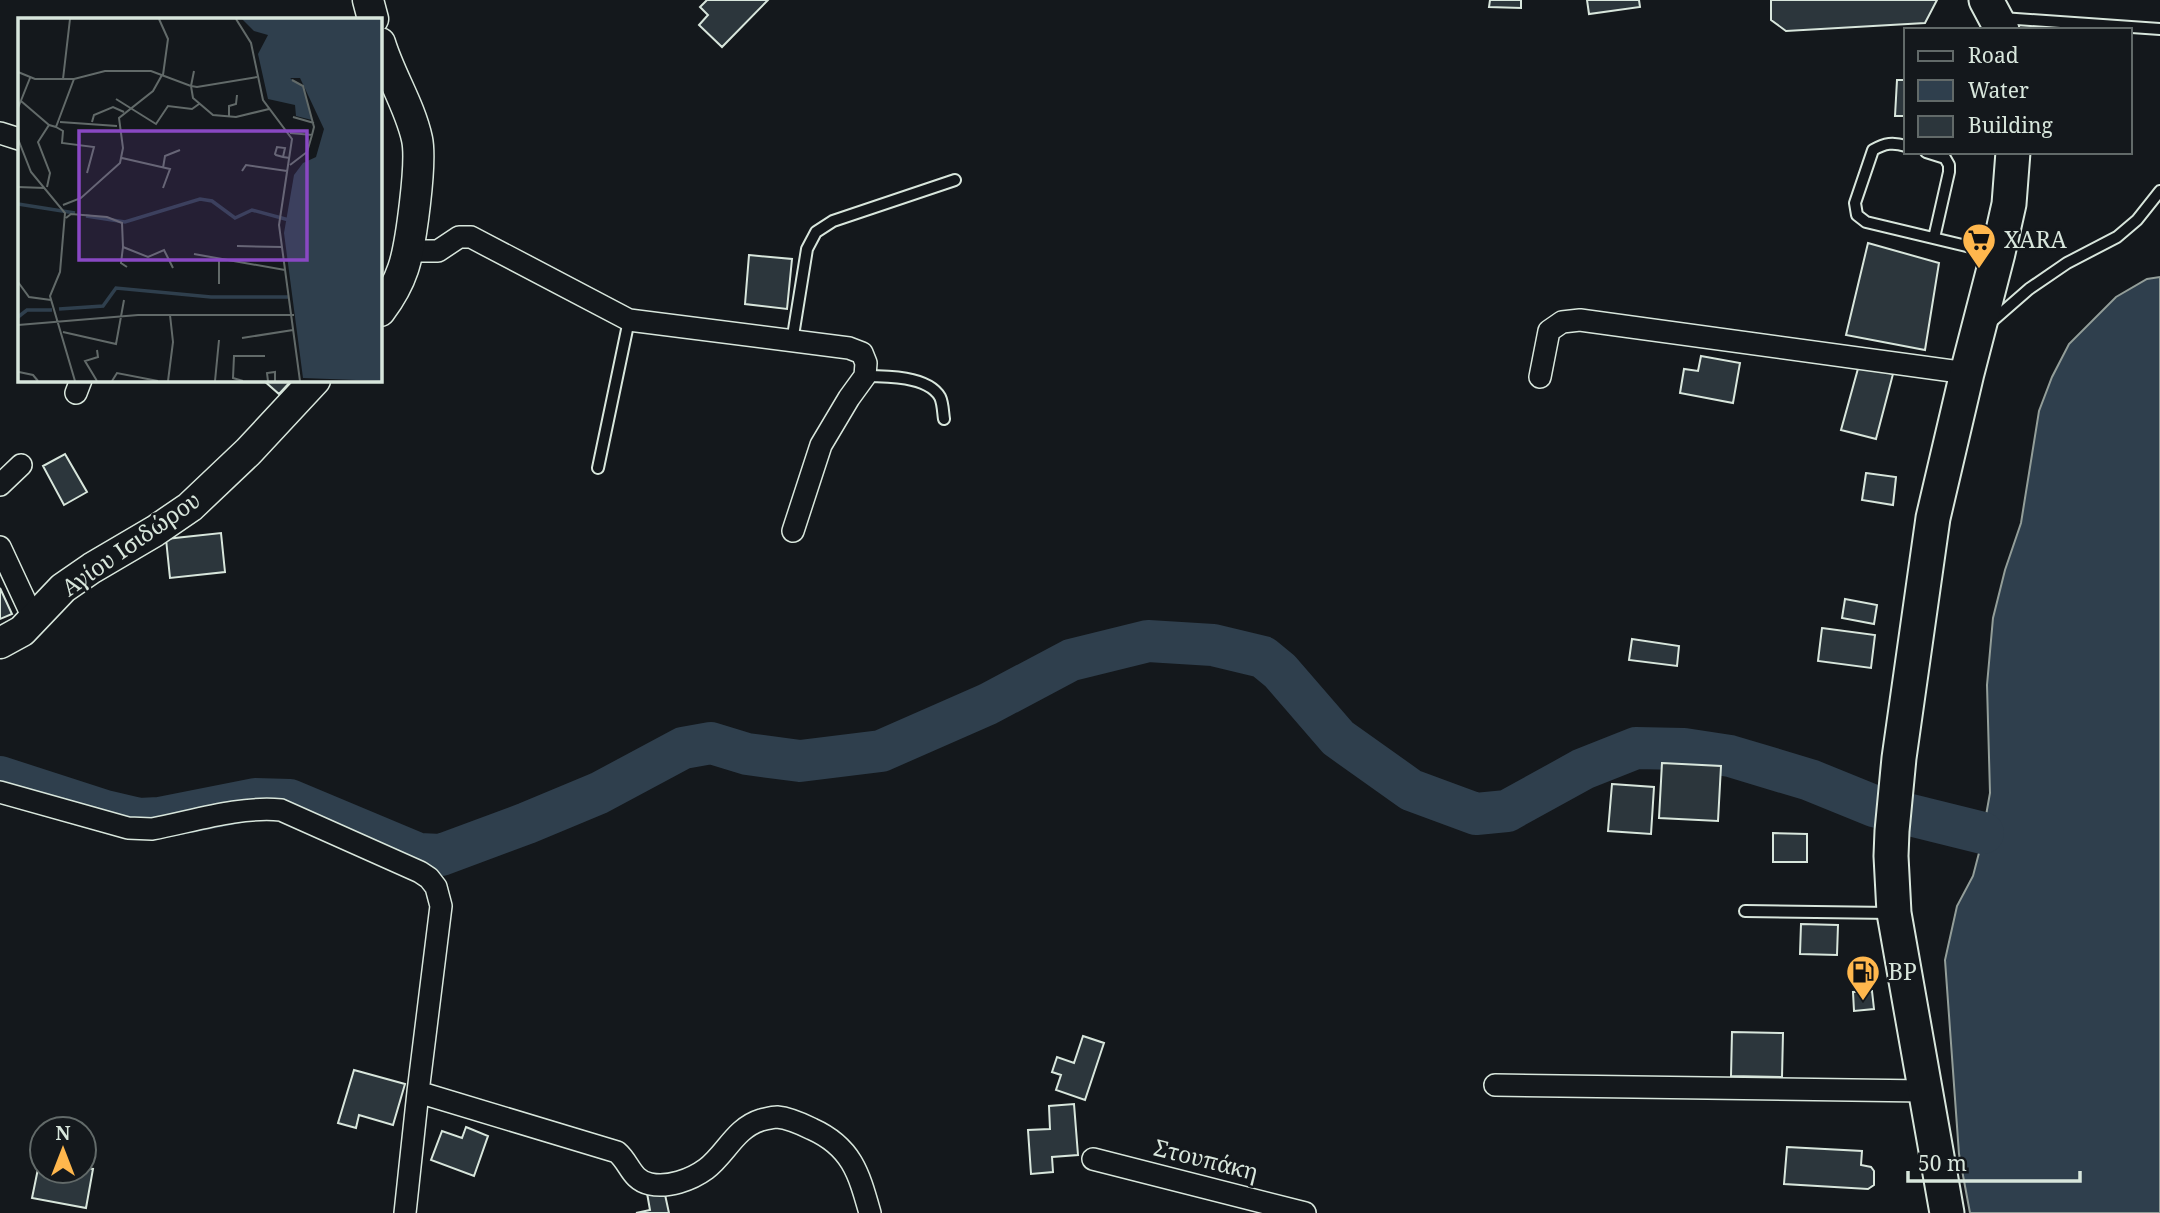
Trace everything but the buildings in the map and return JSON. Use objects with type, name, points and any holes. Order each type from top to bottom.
[{"type":"main road","points":[[1947,1213],[1894,913],[1892,831],[1896,776],[1933,518],[2009,204],[2013,154]]},
{"type":"street","points":[[368,0],[373,18]]},
{"type":"street","points":[[382,48],[418,141],[419,159],[408,251],[403,270],[382,309]]},
{"type":"street","points":[[0,133],[18,139]]},
{"type":"street","points":[[408,251],[438,251],[459,237],[471,236],[629,320],[849,348],[862,353],[866,363],[865,376],[821,445],[793,531]]},
{"type":"street","points":[[1540,377],[1549,331],[1562,322],[1580,320],[1967,373]]},
{"type":"street","name":"Αγίου Ισιδώρου","points":[[0,643],[22,631],[63,588],[82,574],[190,507],[248,452],[313,382]]},
{"type":"street","points":[[0,485],[21,465]]},
{"type":"street","points":[[0,547],[34,620]]},
{"type":"street","points":[[0,792],[141,830],[266,808],[281,810],[429,878],[436,887],[441,906],[405,1213]]},
{"type":"street","points":[[1495,1085],[1925,1091]]},
{"type":"street","points":[[418,1092],[617,1152],[625,1158],[632,1174],[641,1182],[654,1185],[666,1185],[687,1179],[707,1168],[739,1132],[756,1122],[775,1116],[829,1136],[842,1148],[852,1160],[860,1178],[870,1213]]},
{"type":"street","name":"Στουπάκη","points":[[1093,1158],[1305,1213]]},
{"type":"lane","points":[[1995,16],[2160,29]]},
{"type":"lane","points":[[1904,145],[1894,142],[1873,150],[1855,203],[1857,215],[1866,222],[1998,253]]},
{"type":"lane","points":[[1932,154],[1945,158],[1949,165],[1934,238]]},
{"type":"lane","points":[[792,342],[807,249],[816,232],[833,221],[955,180]]},
{"type":"lane","points":[[1977,334],[2067,263],[2117,237],[2137,220],[2160,191]]},
{"type":"lane","points":[[597,468],[629,320]]},
{"type":"lane","points":[[865,376],[894,376],[929,386],[940,398],[944,419]]},
{"type":"lane","points":[[1745,911],[1894,913]]},
{"type":"water","points":[[2160,277],[2160,1213],[1970,1213],[1959,1154],[1945,960],[1957,906],[1973,876],[1990,793],[1987,685],[1993,618],[2021,523],[2039,411],[2052,377],[2069,344],[2116,297],[2147,279]]},
{"type":"waterway","points":[[0,777],[105,811],[139,819],[159,818],[255,799],[290,800],[419,854],[441,855],[599,793],[683,748],[711,743],[747,754],[800,761],[881,751],[988,704],[1071,660],[1148,641],[1213,645],[1263,657],[1280,671],[1338,738],[1411,790],[1476,814],[1507,811],[1583,769],[1636,748],[1684,749],[1730,756],[1810,780],[1874,806],[1983,833]]},
{"type":"place","name":"XARA","points":[[1979,270]]},
{"type":"place","name":"BP","points":[[1863,1002]]}]
